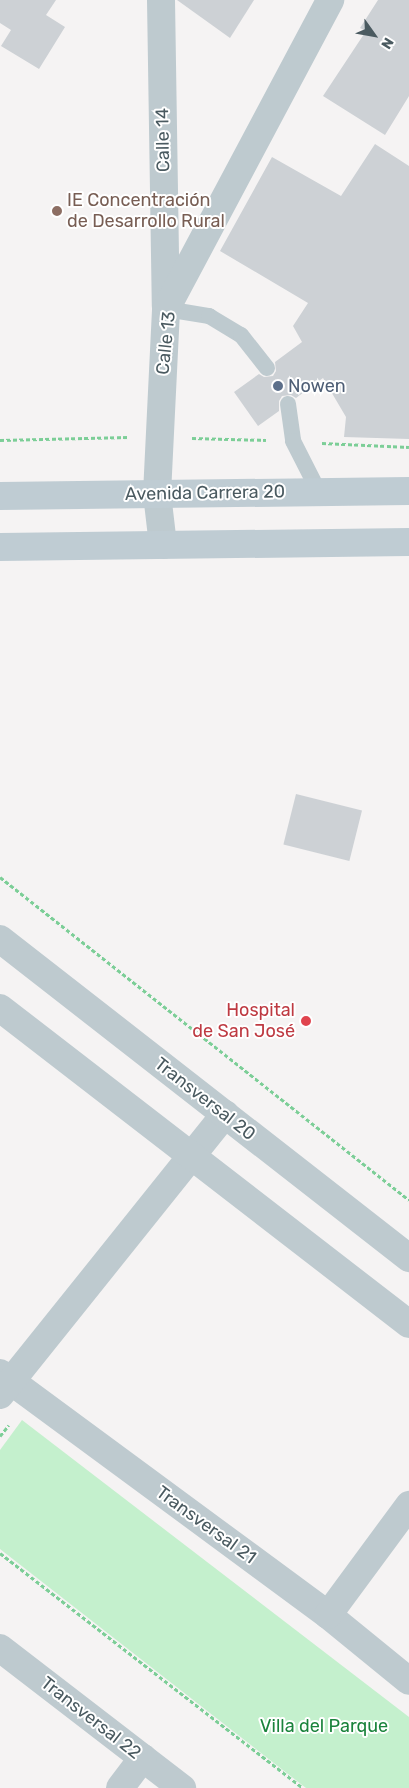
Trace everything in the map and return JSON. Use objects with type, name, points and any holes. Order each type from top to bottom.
[{"type":"main road","name":"Avenida Carrera 20","points":[[0,496],[409,491]]},
{"type":"main road","points":[[0,547],[409,542]]},
{"type":"street","name":"Calle 14","points":[[161,0],[166,309]]},
{"type":"street","name":"Calle 13","points":[[163,545],[157,494],[158,436],[166,309],[330,0]]},
{"type":"street","name":"Transversal 20","points":[[0,939],[409,1258]]},
{"type":"street","points":[[0,1008],[409,1324]]},
{"type":"street","points":[[4,1383],[225,1114]]},
{"type":"street","name":"Transversal 21","points":[[4,1383],[328,1615],[409,1681]]},
{"type":"street","points":[[328,1615],[409,1505]]},
{"type":"street","name":"Transversal 22","points":[[0,1648],[182,1788]]},
{"type":"street","points":[[120,1788],[143,1758]]},
{"type":"lane","points":[[166,309],[209,316],[241,335],[266,368]]},
{"type":"lane","points":[[288,404],[293,441],[319,492]]},
{"type":"path","points":[[0,440],[158,436],[409,447]]},
{"type":"path","points":[[0,876],[409,1200]]},
{"type":"path","points":[[0,1553],[303,1788]]},
{"type":"green space","name":"Villa del Parque","points":[[22,1420],[409,1717],[409,1788],[306,1788],[0,1549],[0,1450]]},
{"type":"building","points":[[0,0],[56,0],[46,15],[65,27],[39,69],[1,46],[11,30],[0,23]]},
{"type":"building","points":[[177,0],[254,0],[230,38]]},
{"type":"building","points":[[378,0],[409,0],[409,96],[385,135],[323,96],[366,31],[360,28]]},
{"type":"building","points":[[375,144],[409,166],[409,439],[344,437],[346,417],[323,378],[296,398],[291,395],[282,396],[279,401],[279,411],[258,426],[234,392],[259,374],[264,377],[273,376],[276,371],[275,362],[302,342],[293,326],[308,303],[220,251],[272,157],[341,196]]},
{"type":"building","points":[[296,794],[362,810],[349,861],[283,844]]},
{"type":"place","name":"IE Concentración de Desarrollo Rural","points":[[57,211]]},
{"type":"place","name":"Nowen","points":[[278,386]]},
{"type":"place","name":"Hospital de San José","points":[[306,1021]]}]
